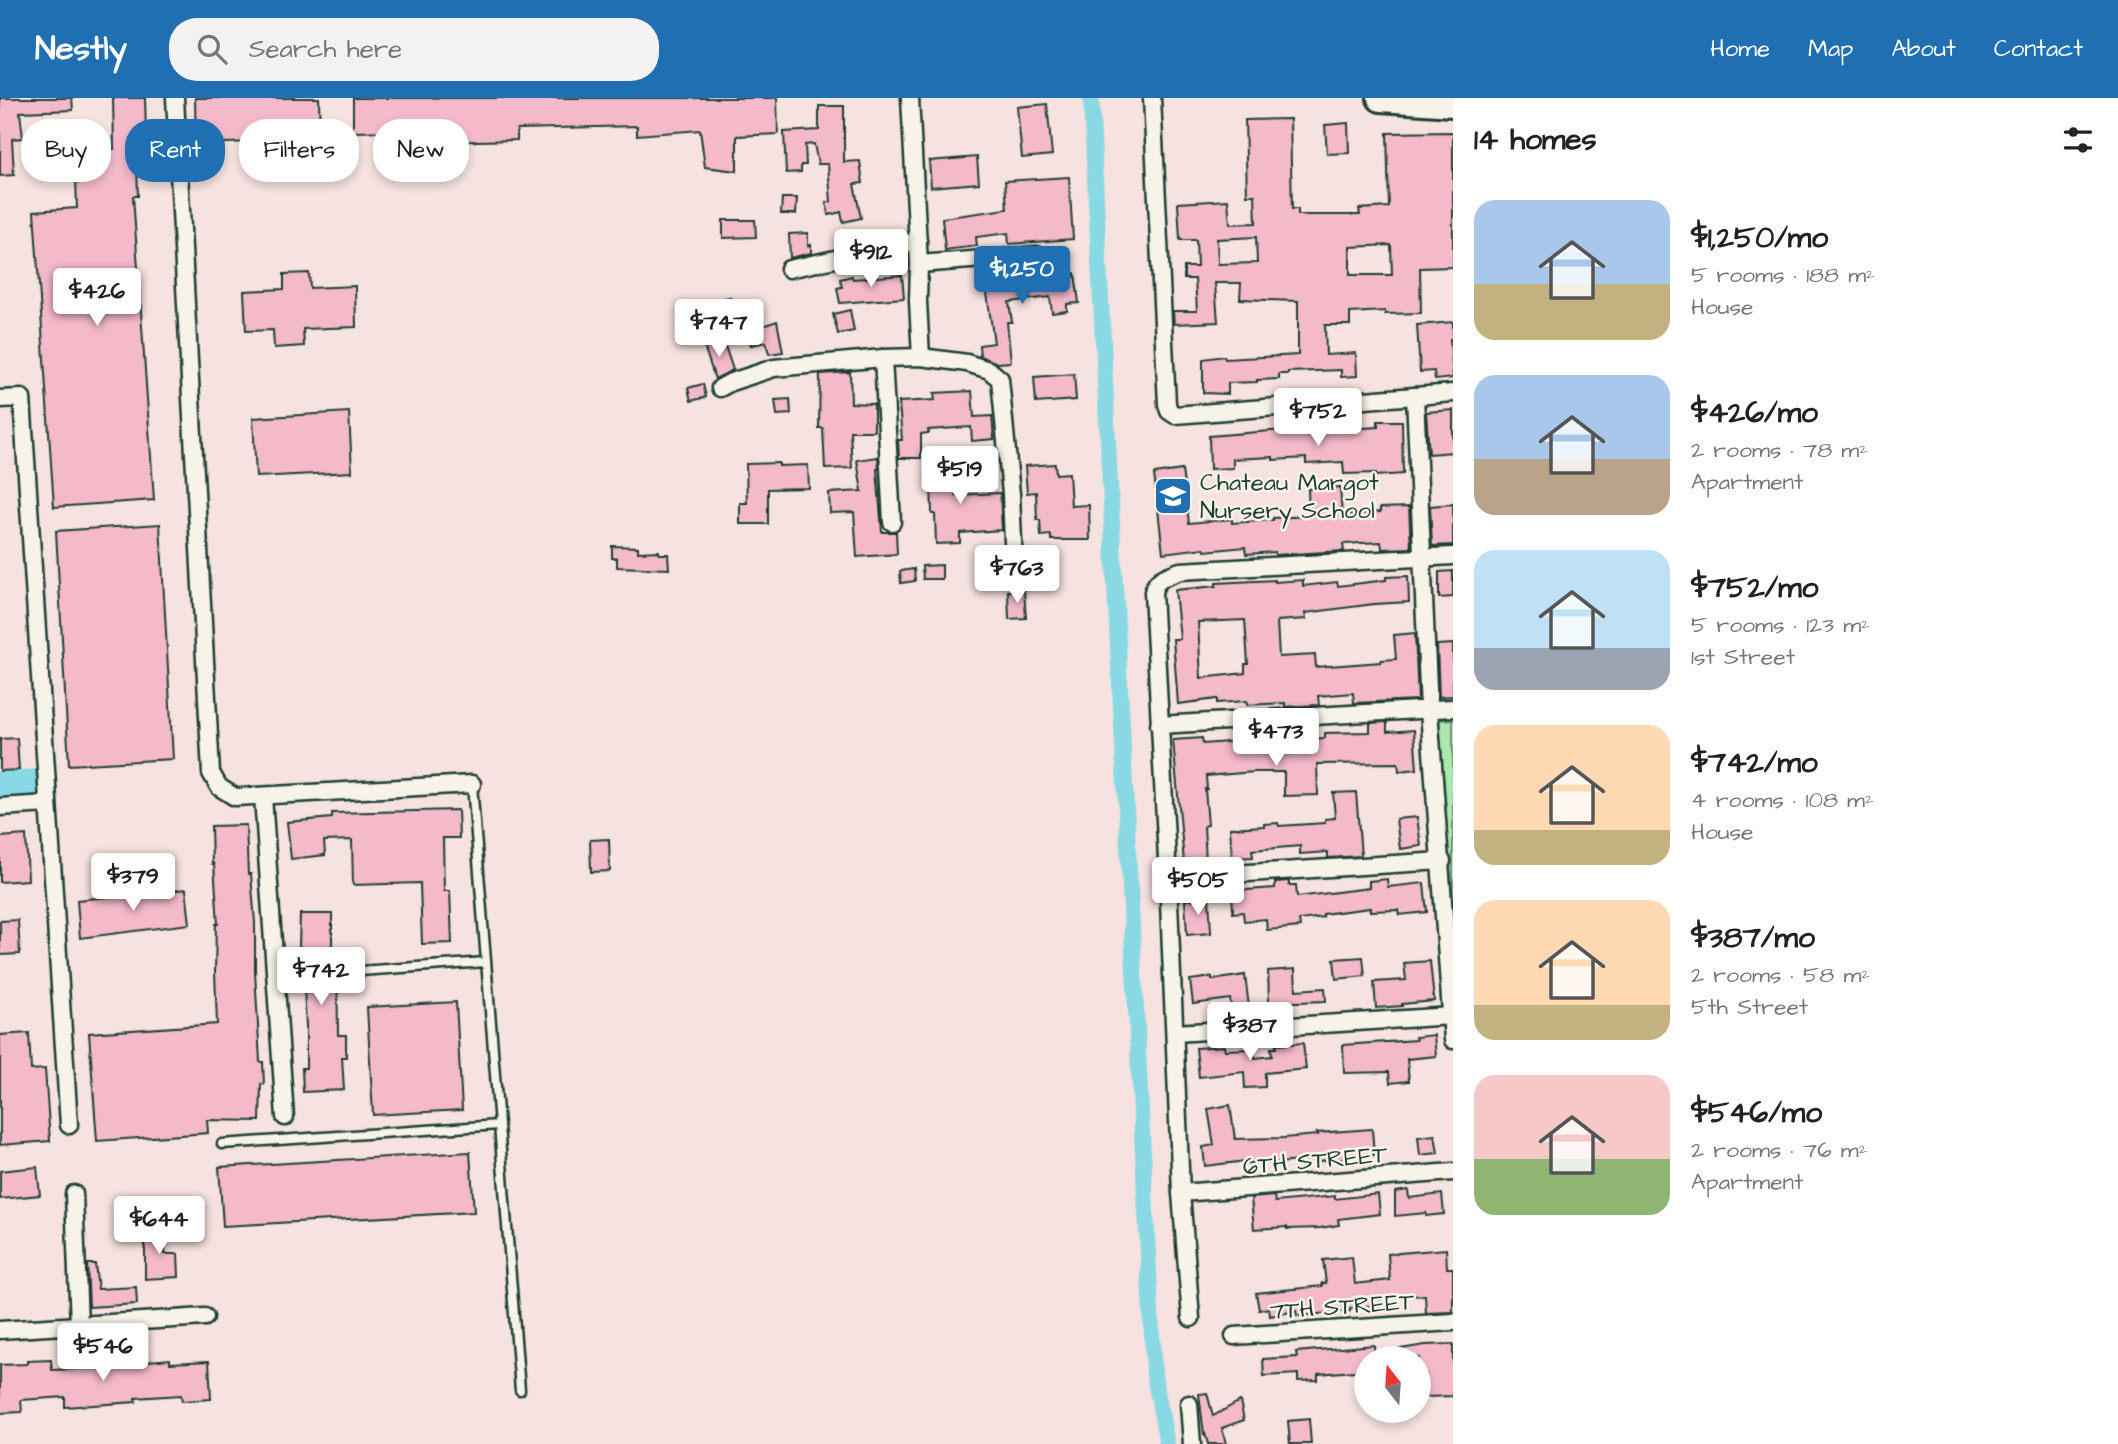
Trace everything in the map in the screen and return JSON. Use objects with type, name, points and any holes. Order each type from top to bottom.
[{"type":"main road","points":[[1381,98],[1453,103]]},
{"type":"street","points":[[175,98],[211,773],[219,788],[235,797],[472,784]]},
{"type":"street","points":[[910,98],[921,358]]},
{"type":"street","points":[[1152,98],[1169,411],[1174,415],[1453,393]]},
{"type":"street","points":[[789,269],[918,241]]},
{"type":"street","points":[[919,264],[1037,255]]},
{"type":"street","points":[[883,358],[891,522]]},
{"type":"street","points":[[720,387],[774,368],[883,358],[921,358],[967,363],[989,370],[1000,379],[1012,495],[1014,565]]},
{"type":"street","points":[[1415,396],[1429,709],[1449,935],[1453,1040]]},
{"type":"street","points":[[0,399],[22,398],[69,1125]]},
{"type":"street","points":[[1191,1318],[1181,1193],[1154,585],[1160,579],[1180,571],[1453,556]]},
{"type":"street","points":[[1159,725],[1453,708]]},
{"type":"street","points":[[263,796],[285,1117]]},
{"type":"street","points":[[0,807],[48,804]]},
{"type":"street","points":[[1168,878],[1442,861]]},
{"type":"street","points":[[1175,1033],[1452,1016]]},
{"type":"street","name":"6TH STREET","points":[[1181,1193],[1453,1172]]},
{"type":"street","points":[[74,1194],[79,1325]]},
{"type":"street","points":[[0,1330],[205,1317]]},
{"type":"street","name":"7TH STREET","points":[[1234,1336],[1453,1322]]},
{"type":"street","points":[[1189,1404],[1192,1444]]},
{"type":"lane","points":[[472,784],[520,1390]]},
{"type":"lane","points":[[360,971],[486,962]]},
{"type":"lane","points":[[222,1144],[499,1125]]},
{"type":"green space","points":[[1453,719],[1453,919],[1439,720]]},
{"type":"building","points":[[0,98],[72,98],[73,110],[20,112],[21,138],[12,139],[14,175],[0,176]]},
{"type":"building","points":[[113,98],[145,98],[146,119],[125,119],[125,182],[138,182],[138,196],[133,196],[154,500],[54,507],[34,211],[77,208],[76,182],[111,182],[111,149],[114,149]]},
{"type":"building","points":[[195,98],[319,98],[320,119],[239,119],[239,143],[225,143],[225,119],[195,119]]},
{"type":"building","points":[[353,98],[777,98],[778,134],[737,136],[737,171],[705,167],[700,130],[637,135],[637,126],[517,129],[517,140],[469,141],[469,119],[373,119],[373,132],[359,132],[359,119],[353,119]]},
{"type":"building","points":[[1047,104],[1052,155],[1022,158],[1017,107]]},
{"type":"building","points":[[819,106],[844,106],[844,162],[860,161],[863,183],[854,184],[861,218],[843,222],[841,212],[829,215],[826,203],[831,202],[828,164],[818,164],[814,144],[805,145],[806,165],[801,165],[801,172],[786,173],[784,132],[819,130]]},
{"type":"building","points":[[1290,119],[1292,209],[1298,209],[1298,215],[1360,215],[1359,209],[1389,207],[1387,133],[1453,132],[1453,267],[1420,268],[1421,313],[1350,313],[1350,325],[1325,325],[1326,355],[1356,353],[1357,376],[1341,377],[1341,370],[1288,372],[1279,374],[1279,379],[1228,383],[1228,394],[1203,393],[1203,359],[1224,356],[1225,359],[1298,355],[1298,301],[1240,299],[1241,283],[1215,283],[1218,322],[1174,324],[1173,311],[1197,311],[1195,279],[1184,279],[1184,267],[1197,267],[1196,240],[1180,240],[1178,203],[1228,200],[1230,224],[1256,223],[1255,195],[1247,195],[1245,120]],"holes":[[[1256,237],[1257,263],[1218,264],[1217,239]],[[1391,245],[1392,275],[1350,275],[1350,247]]]},
{"type":"building","points":[[1348,123],[1349,153],[1327,154],[1325,125]]},
{"type":"building","points":[[977,157],[979,183],[931,187],[929,161]]},
{"type":"building","points":[[1069,177],[1073,239],[1009,244],[1008,233],[976,237],[977,246],[945,250],[942,218],[1007,209],[1005,181]]},
{"type":"building","points":[[782,198],[797,198],[796,214],[781,214]]},
{"type":"building","points":[[723,220],[755,220],[756,237],[723,238]]},
{"type":"building","points":[[808,233],[811,253],[790,258],[789,234]]},
{"type":"building","points":[[309,273],[310,288],[355,286],[356,327],[303,329],[304,346],[274,348],[273,330],[246,331],[244,291],[284,289],[284,274]]},
{"type":"building","points":[[1075,273],[1079,303],[1067,304],[1067,311],[1052,313],[1050,297],[1009,302],[1012,322],[1007,322],[1011,362],[997,363],[980,356],[979,345],[994,343],[985,279],[1006,276],[1007,282]]},
{"type":"building","points":[[902,275],[904,298],[840,303],[837,288],[842,287],[840,279],[852,276],[853,279]]},
{"type":"building","points":[[730,297],[734,312],[721,315],[717,300]]},
{"type":"building","points":[[850,310],[854,331],[838,334],[833,314]]},
{"type":"building","points":[[777,321],[783,352],[769,354],[766,342],[751,345],[748,331]]},
{"type":"building","points":[[1453,322],[1453,339],[1450,339],[1453,378],[1435,380],[1434,371],[1420,372],[1417,325]]},
{"type":"building","points":[[723,340],[733,370],[715,379],[704,346]]},
{"type":"building","points":[[850,372],[851,403],[874,404],[874,431],[850,431],[852,468],[825,469],[823,428],[819,428],[820,374]]},
{"type":"building","points":[[1074,374],[1076,400],[1036,403],[1034,377]]},
{"type":"building","points":[[703,384],[706,397],[691,401],[688,388]]},
{"type":"building","points":[[972,391],[974,417],[992,416],[994,439],[972,441],[971,427],[928,430],[929,433],[921,434],[921,458],[899,458],[898,440],[902,440],[899,402],[935,400],[934,393]]},
{"type":"building","points":[[790,399],[791,414],[777,415],[775,400]]},
{"type":"building","points":[[1453,410],[1453,452],[1429,454],[1426,412]]},
{"type":"building","points":[[349,412],[352,472],[256,477],[253,418]]},
{"type":"building","points":[[1378,421],[1402,421],[1403,474],[1344,474],[1343,462],[1306,464],[1306,458],[1273,460],[1273,457],[1233,459],[1233,468],[1210,469],[1209,436],[1332,426],[1332,430],[1378,427]]},
{"type":"building","points":[[878,457],[882,532],[896,532],[897,554],[857,557],[854,512],[830,513],[829,493],[862,491],[857,460]]},
{"type":"building","points":[[779,463],[779,466],[808,465],[809,488],[768,489],[768,524],[740,524],[740,503],[747,503],[746,464]]},
{"type":"building","points":[[926,463],[956,463],[956,495],[1000,493],[1002,530],[960,533],[960,543],[936,544],[935,514],[932,514],[931,483],[926,483]]},
{"type":"building","points":[[1055,464],[1056,474],[1069,473],[1071,506],[1089,505],[1090,540],[1051,540],[1051,535],[1041,536],[1040,520],[1037,520],[1036,492],[1027,493],[1025,466]]},
{"type":"building","points":[[1182,470],[1189,523],[1232,519],[1232,523],[1309,516],[1308,489],[1340,487],[1342,515],[1380,512],[1380,508],[1409,507],[1411,548],[1382,549],[1381,542],[1343,544],[1344,551],[1275,555],[1275,552],[1246,554],[1245,547],[1163,553],[1154,474]]},
{"type":"building","points":[[1453,504],[1453,545],[1432,546],[1430,506]]},
{"type":"building","points":[[160,524],[173,759],[69,765],[56,531]]},
{"type":"building","points":[[612,546],[638,547],[638,552],[659,551],[659,554],[668,554],[669,569],[617,567],[617,558],[612,558]]},
{"type":"building","points":[[942,565],[942,579],[923,579],[922,566]]},
{"type":"building","points":[[914,569],[915,581],[901,583],[900,571]]},
{"type":"building","points":[[1453,571],[1453,597],[1439,598],[1439,572]]},
{"type":"building","points":[[1408,576],[1409,602],[1305,613],[1306,619],[1277,621],[1279,657],[1315,655],[1316,667],[1381,662],[1396,659],[1394,635],[1415,633],[1418,700],[1354,703],[1353,693],[1318,696],[1319,705],[1247,705],[1247,701],[1217,703],[1217,699],[1178,704],[1173,639],[1180,639],[1175,590],[1216,586],[1216,583],[1275,580],[1303,580],[1303,586],[1337,582],[1338,586],[1386,580],[1386,577]],"holes":[[[1245,620],[1248,664],[1245,664],[1245,673],[1201,678],[1198,622]]]},
{"type":"building","points":[[1024,590],[1026,618],[1009,619],[1008,591]]},
{"type":"building","points":[[1453,644],[1453,696],[1439,697],[1437,645]]},
{"type":"building","points":[[1387,722],[1387,732],[1414,730],[1417,769],[1399,771],[1398,763],[1317,764],[1318,795],[1284,796],[1284,772],[1206,776],[1206,861],[1184,862],[1173,740],[1202,738],[1203,744],[1254,740],[1254,737],[1275,736],[1275,741],[1325,738],[1325,733],[1370,732],[1370,723]]},
{"type":"building","points":[[17,738],[19,770],[0,771],[0,739]]},
{"type":"building","points":[[1356,792],[1361,856],[1328,858],[1328,852],[1300,854],[1300,846],[1252,850],[1253,857],[1232,858],[1230,828],[1278,823],[1279,826],[1325,823],[1325,819],[1335,818],[1333,793]]},
{"type":"building","points":[[458,810],[459,838],[443,838],[444,891],[450,891],[452,943],[422,944],[420,883],[353,885],[352,840],[324,841],[325,855],[291,859],[287,822],[332,818],[332,813]]},
{"type":"building","points":[[1417,817],[1421,846],[1400,849],[1396,819]]},
{"type":"building","points":[[246,825],[248,874],[251,874],[255,923],[260,1062],[263,1062],[264,1084],[261,1084],[260,1121],[207,1120],[208,1133],[97,1141],[89,1033],[217,1024],[215,972],[218,924],[211,826]]},
{"type":"building","points":[[26,835],[28,880],[0,882],[0,837]]},
{"type":"building","points":[[609,839],[610,871],[591,872],[590,840]]},
{"type":"building","points":[[1387,879],[1388,887],[1424,883],[1427,912],[1399,915],[1398,910],[1370,911],[1370,908],[1299,920],[1300,927],[1267,930],[1266,919],[1244,921],[1243,912],[1233,913],[1232,891],[1275,888],[1275,882],[1289,881],[1289,885],[1296,885],[1297,897],[1369,888],[1369,881]]},
{"type":"building","points":[[186,889],[190,924],[80,938],[77,900]]},
{"type":"building","points":[[1209,898],[1211,933],[1187,935],[1185,900]]},
{"type":"building","points":[[300,914],[332,914],[332,963],[337,962],[338,1035],[346,1035],[346,1057],[342,1057],[344,1090],[303,1092],[306,1026],[302,947],[299,947]]},
{"type":"building","points":[[18,920],[20,954],[0,955],[0,921]]},
{"type":"building","points":[[1363,957],[1365,976],[1336,979],[1334,959]]},
{"type":"building","points":[[1430,961],[1434,1001],[1376,1008],[1374,982],[1406,980],[1404,963]]},
{"type":"building","points":[[1295,969],[1296,990],[1325,988],[1326,1001],[1269,1003],[1268,971]]},
{"type":"building","points":[[1245,975],[1250,1015],[1233,1017],[1230,999],[1193,1004],[1190,980]]},
{"type":"building","points":[[456,1002],[462,1110],[373,1115],[367,1007]]},
{"type":"building","points":[[29,1033],[31,1070],[45,1069],[50,1141],[0,1145],[0,1035]]},
{"type":"building","points":[[1434,1035],[1436,1056],[1407,1059],[1409,1081],[1390,1083],[1389,1072],[1344,1073],[1343,1045],[1416,1040],[1415,1037]]},
{"type":"building","points":[[1303,1043],[1306,1069],[1265,1073],[1265,1087],[1245,1088],[1244,1072],[1199,1077],[1196,1048],[1224,1046],[1225,1050],[1254,1049],[1255,1058],[1272,1056],[1271,1048],[1276,1048],[1276,1045]]},
{"type":"building","points":[[1230,1105],[1235,1139],[1284,1138],[1372,1129],[1374,1155],[1319,1161],[1247,1161],[1205,1166],[1203,1147],[1214,1145],[1208,1109]]},
{"type":"building","points":[[1435,1135],[1438,1153],[1420,1155],[1418,1137]]},
{"type":"building","points":[[470,1152],[474,1212],[223,1226],[219,1167]]},
{"type":"building","points":[[37,1167],[40,1195],[0,1199],[0,1171]]},
{"type":"building","points":[[1408,1190],[1409,1198],[1442,1194],[1444,1214],[1395,1216],[1395,1192]]},
{"type":"building","points":[[1378,1194],[1380,1214],[1338,1219],[1339,1225],[1320,1228],[1254,1229],[1251,1198],[1274,1196],[1275,1202]]},
{"type":"building","points":[[145,1228],[165,1228],[165,1254],[178,1254],[179,1277],[145,1279]]},
{"type":"building","points":[[1446,1249],[1447,1268],[1453,1268],[1453,1312],[1426,1313],[1425,1295],[1380,1298],[1381,1304],[1350,1311],[1297,1316],[1296,1311],[1270,1316],[1269,1308],[1259,1310],[1256,1293],[1322,1286],[1322,1283],[1326,1283],[1323,1260],[1352,1257],[1355,1284],[1390,1280],[1388,1254]]},
{"type":"building","points":[[87,1264],[95,1264],[98,1289],[136,1287],[137,1304],[89,1307]]},
{"type":"building","points":[[1453,1344],[1453,1396],[1432,1397],[1432,1346],[1419,1346]]},
{"type":"building","points":[[1354,1347],[1354,1371],[1318,1374],[1318,1380],[1298,1381],[1298,1374],[1264,1376],[1263,1359],[1297,1357],[1296,1352]]},
{"type":"building","points":[[170,1359],[170,1363],[209,1361],[211,1399],[182,1401],[181,1395],[135,1398],[136,1402],[65,1407],[65,1397],[21,1400],[22,1412],[0,1413],[0,1365],[51,1360],[52,1370],[105,1368],[105,1365]]},
{"type":"building","points":[[1207,1393],[1213,1416],[1240,1401],[1244,1420],[1222,1428],[1226,1444],[1208,1444],[1204,1434],[1199,1394]]},
{"type":"building","points":[[1309,1419],[1311,1444],[1290,1444],[1288,1421]]},
{"type":"waterway","points":[[1091,98],[1154,1375],[1167,1444]]},
{"type":"waterway","points":[[0,785],[40,783]]},
{"type":"place","name":"Chateau Margot Nursery School","points":[[1173,496]]}]
